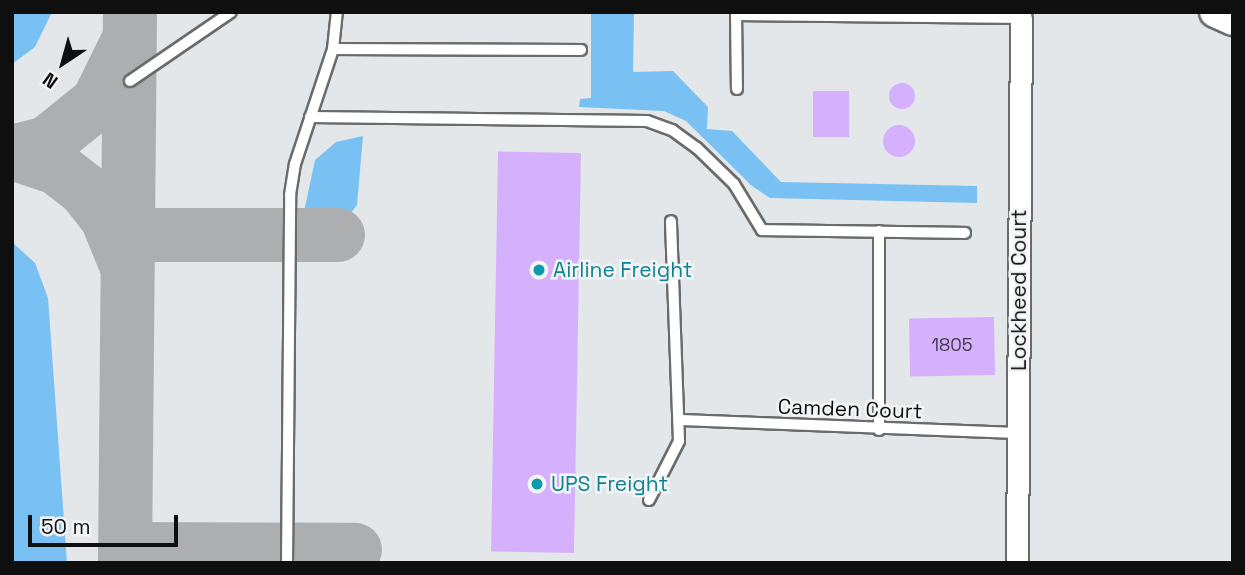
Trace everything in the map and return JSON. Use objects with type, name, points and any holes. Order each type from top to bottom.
[{"type":"main road","points":[[1215,12],[1233,20]]},
{"type":"street","name":"Lockheed Court","points":[[1017,563],[1021,18]]},
{"type":"lane","points":[[130,81],[231,12]]},
{"type":"lane","points":[[287,563],[290,195],[310,117],[333,48],[337,12]]},
{"type":"lane","points":[[737,89],[736,13],[1021,18]]},
{"type":"lane","points":[[333,48],[581,50]]},
{"type":"lane","points":[[310,117],[647,121],[672,130],[697,148],[734,184],[762,230],[965,233]]},
{"type":"lane","points":[[649,500],[680,441],[671,221]]},
{"type":"lane","points":[[879,231],[879,430]]},
{"type":"lane","name":"Camden Court","points":[[680,420],[879,430],[1018,433]]},
{"type":"shaded area","points":[[12,12],[52,12],[35,47],[12,64]]},
{"type":"shaded area","points":[[591,12],[634,12],[633,72],[673,71],[708,107],[707,129],[732,131],[781,182],[977,186],[977,203],[770,198],[752,186],[686,121],[664,111],[579,107],[580,99],[591,98]]},
{"type":"shaded area","points":[[363,136],[357,205],[350,214],[304,212],[315,160],[336,142]]},
{"type":"shaded area","points":[[12,242],[35,263],[48,298],[67,563],[12,563]]},
{"type":"building","points":[[902,83],[911,87],[915,96],[911,105],[902,109],[893,105],[889,96],[893,87]]},
{"type":"building","points":[[813,91],[849,91],[849,137],[813,137]]},
{"type":"building","points":[[899,125],[910,130],[915,141],[910,152],[899,157],[888,152],[883,141],[888,130]]},
{"type":"building","points":[[498,152],[581,153],[574,553],[491,551]]},
{"type":"building","points":[[994,317],[995,375],[910,376],[909,318]]},
{"type":"taxiway","points":[[125,563],[130,12]]},
{"type":"taxiway","points":[[12,152],[47,143],[98,102],[127,43]]},
{"type":"taxiway","points":[[12,153],[57,168],[85,190],[107,218],[125,262]]},
{"type":"taxiway","points":[[128,235],[338,235]]},
{"type":"taxiway","points":[[125,549],[355,550]]},
{"type":"place","name":"Airline Freight","points":[[539,270]]},
{"type":"place","name":"UPS Freight","points":[[537,484]]}]
